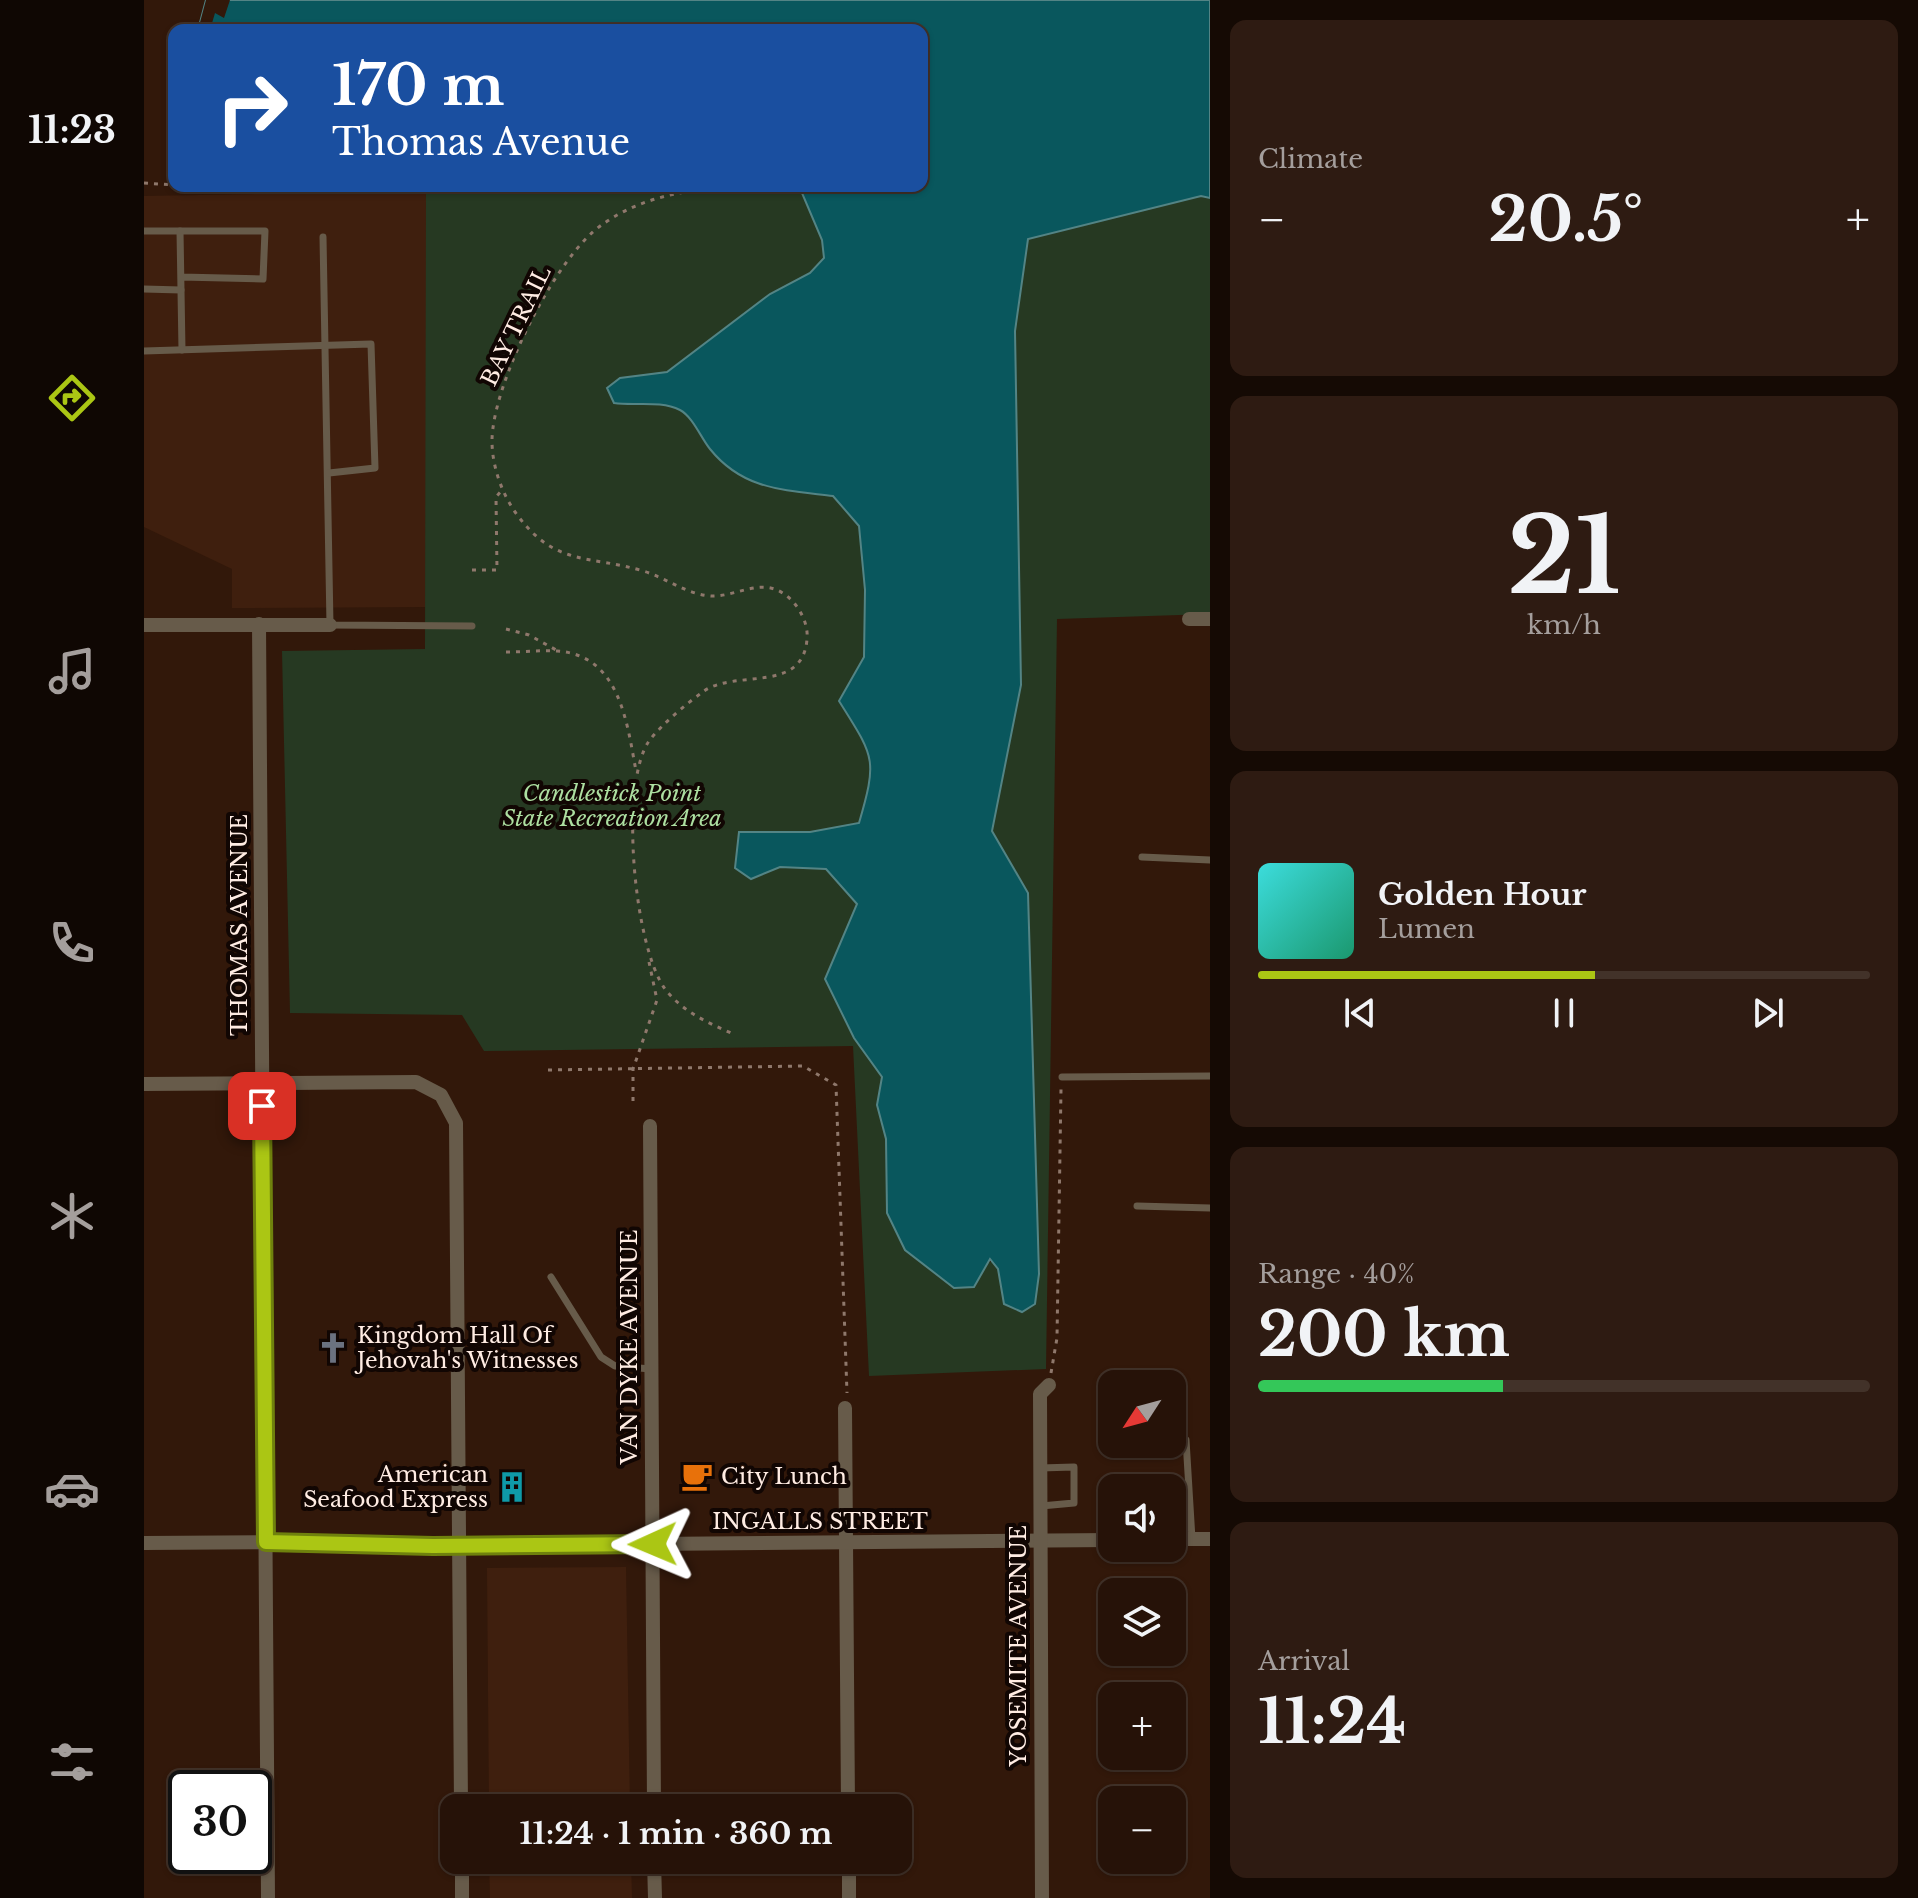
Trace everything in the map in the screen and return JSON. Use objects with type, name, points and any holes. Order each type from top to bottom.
[{"type":"street","points":[[1189,619],[1210,619]]},
{"type":"street","name":"THOMAS AVENUE","points":[[259,624],[268,1898]]},
{"type":"street","points":[[144,625],[330,625]]},
{"type":"street","points":[[144,1084],[416,1082],[441,1095],[456,1123],[461,1794]]},
{"type":"street","name":"VAN DYKE AVENUE","points":[[650,1126],[654,1794]]},
{"type":"street","name":"YOSEMITE AVENUE","points":[[1042,1898],[1039,1506],[1045,1389]]},
{"type":"street","points":[[845,1408],[848,1794]]},
{"type":"street","points":[[1186,1539],[1210,1539]]},
{"type":"street","name":"INGALLS STREET","points":[[144,1543],[459,1546],[1098,1540]]},
{"type":"street","points":[[462,1874],[462,1898]]},
{"type":"street","points":[[654,1874],[655,1898]]},
{"type":"street","points":[[849,1874],[849,1898]]},
{"type":"lane","points":[[144,231],[265,231],[263,279],[181,277]]},
{"type":"lane","points":[[180,231],[182,350]]},
{"type":"lane","points":[[323,237],[330,625],[472,626]]},
{"type":"lane","points":[[144,289],[181,290]]},
{"type":"lane","points":[[144,351],[371,344],[375,468],[329,473]]},
{"type":"lane","points":[[1142,857],[1210,860]]},
{"type":"lane","points":[[1062,1077],[1210,1076]]},
{"type":"lane","points":[[1137,1206],[1210,1208]]},
{"type":"lane","points":[[551,1277],[601,1357],[615,1366],[651,1369]]},
{"type":"lane","points":[[1186,1440],[1192,1539]]},
{"type":"lane","points":[[1039,1506],[1074,1503],[1074,1467],[1040,1468]]},
{"type":"path","points":[[144,183],[168,185]]},
{"type":"path","name":"BAY TRAIL","points":[[680,192],[649,199],[599,226],[569,256],[549,287],[501,390],[492,443],[502,490],[518,516],[539,538],[560,552],[583,561],[644,571],[697,595],[718,596],[757,587],[776,589],[790,598],[804,618],[808,637],[803,655],[792,668],[777,677],[730,680],[705,690],[649,742],[636,771],[638,906],[648,958],[665,988],[679,1004],[696,1017],[731,1033]]},
{"type":"path","points":[[472,570],[497,570],[496,497],[502,490]]},
{"type":"path","points":[[506,629],[529,635],[558,651],[591,662],[614,688],[630,728],[636,771]]},
{"type":"path","points":[[506,652],[558,651]]},
{"type":"path","points":[[633,1101],[633,1069],[657,1000],[648,958]]},
{"type":"path","points":[[548,1070],[803,1066],[836,1085],[848,1385],[845,1408]]},
{"type":"path","points":[[1045,1389],[1057,1338],[1062,1077]]},
{"type":"shaded area","points":[[426,192],[426,607],[232,608],[232,569],[144,527],[144,196]]},
{"type":"shaded area","points":[[626,1567],[630,1794],[489,1794],[487,1568]]},
{"type":"shaded area","points":[[489,1874],[631,1874],[632,1898],[490,1898]]},
{"type":"green space","name":"Candlestick Point State Recreation Area","points":[[426,192],[835,192],[877,656],[839,701],[859,733],[871,767],[868,792],[974,1264],[1028,1258],[1028,893],[992,831],[1021,685],[1015,331],[1028,239],[1201,196],[1210,198],[1210,614],[1057,619],[1046,1369],[869,1376],[853,1046],[484,1051],[462,1015],[290,1013],[282,651],[425,649]]},
{"type":"water","points":[[206,0],[1210,0],[1210,198],[1201,196],[1028,239],[1015,331],[1021,685],[992,831],[1028,893],[1039,1274],[1035,1304],[1022,1312],[1004,1304],[998,1269],[990,1259],[974,1287],[954,1288],[905,1250],[887,1213],[886,1139],[877,1105],[882,1077],[854,1038],[825,979],[857,904],[826,869],[780,867],[751,879],[735,868],[739,832],[810,832],[859,823],[869,784],[869,759],[860,735],[839,701],[864,657],[865,590],[859,526],[833,496],[766,486],[736,473],[710,449],[680,410],[656,404],[614,403],[607,388],[620,378],[667,372],[770,294],[810,273],[824,258],[822,240],[802,192],[928,192],[928,24],[200,24]]},
{"type":"pier","points":[[206,0],[230,0],[224,18],[215,13],[212,24],[200,24]]},
{"type":"place","name":"Kingdom Hall Of Jehovah's Witnesses","points":[[333,1348]]},
{"type":"place","name":"City Lunch","points":[[697,1476]]},
{"type":"place","name":"American Seafood Express","points":[[512,1487]]},
{"type":"route","points":[[262,1106],[266,1542],[433,1546],[653,1544]]}]
